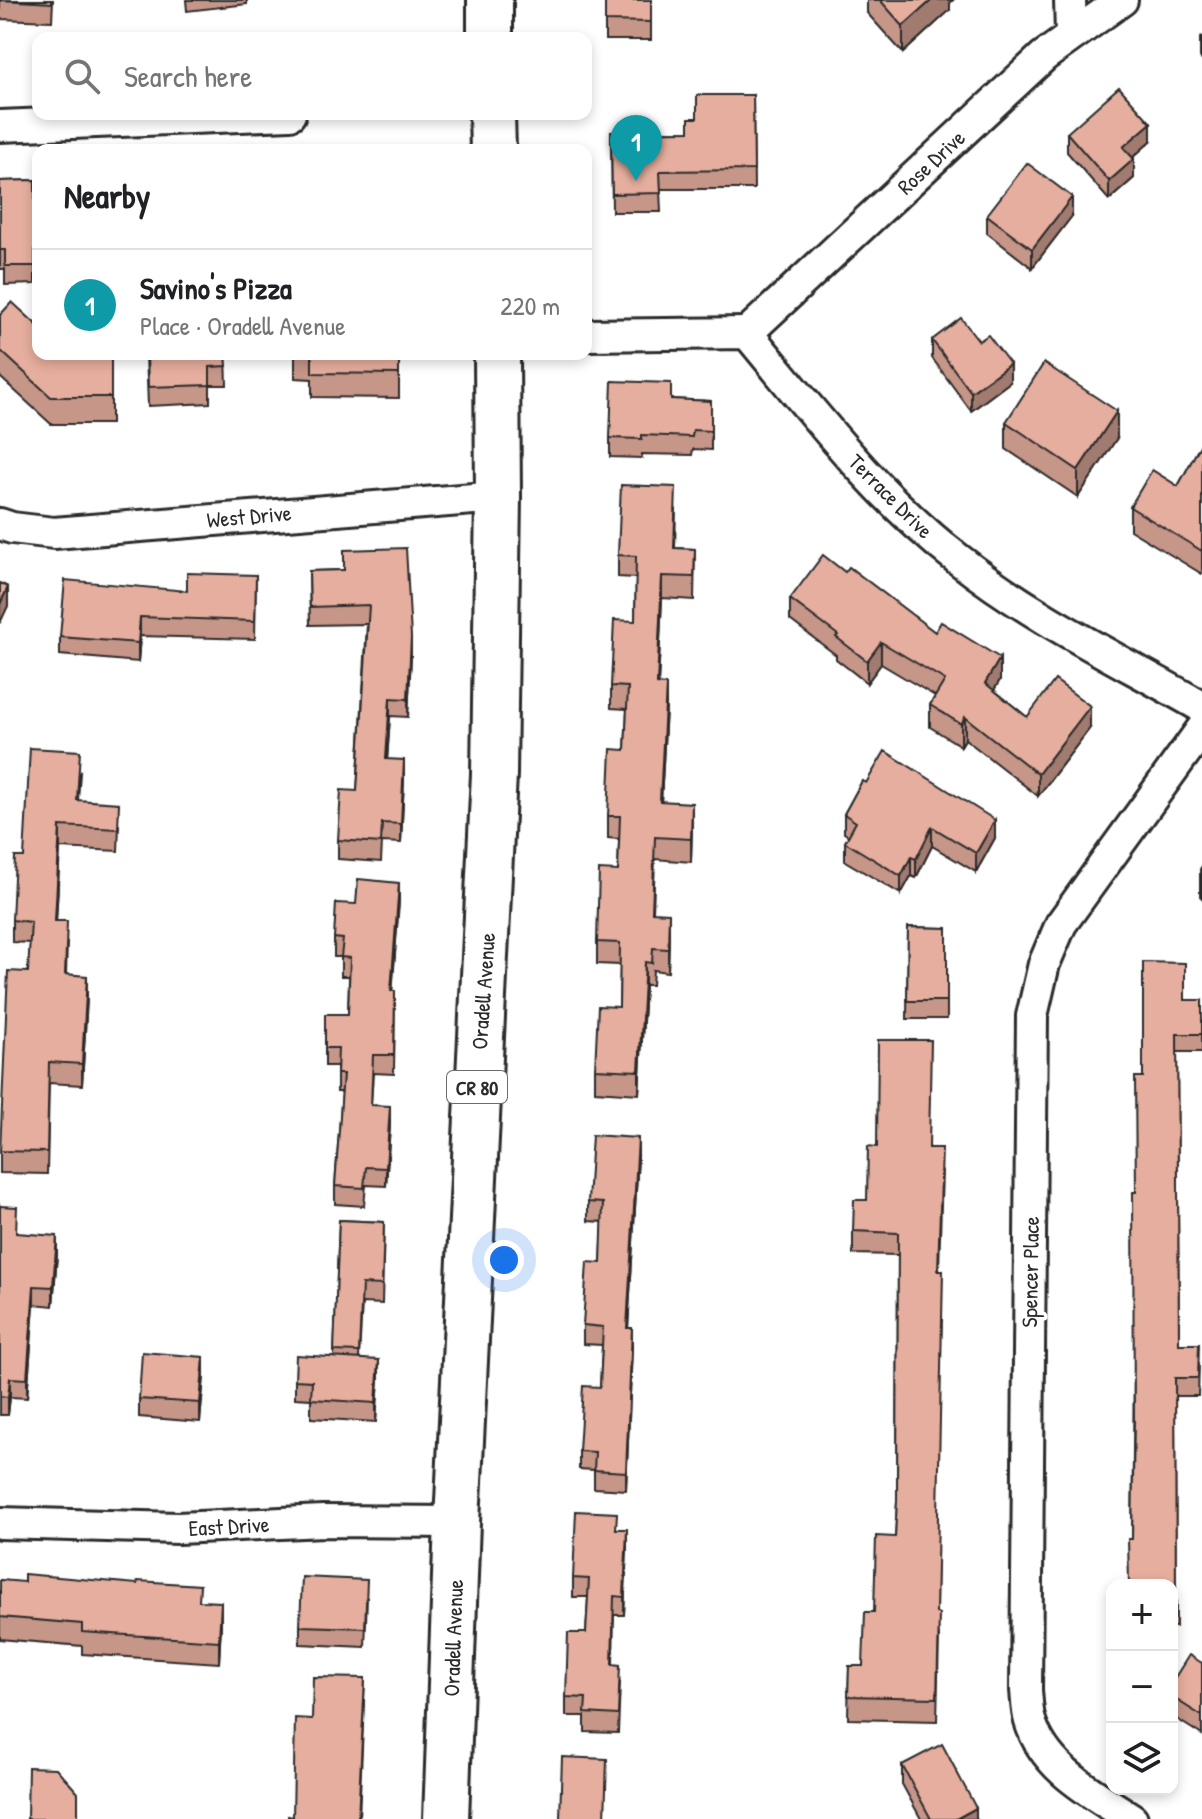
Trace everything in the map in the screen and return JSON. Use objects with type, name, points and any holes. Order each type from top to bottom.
[{"type":"main road","points":[[490,0],[490,32]]},
{"type":"main road","points":[[492,120],[493,144]]},
{"type":"main road","name":"Oradell Avenue","points":[[446,1819],[457,1522],[494,774],[497,360]]},
{"type":"street","points":[[1070,0],[1071,34]]},
{"type":"street","name":"Rose Drive","points":[[747,333],[1044,56],[1122,0]]},
{"type":"street","points":[[0,126],[145,120]]},
{"type":"street","points":[[592,335],[747,333]]},
{"type":"street","name":"Terrace Drive","points":[[747,333],[897,507],[957,559],[1022,605],[1202,707]]},
{"type":"street","name":"West Drive","points":[[0,524],[54,533],[498,497]]},
{"type":"street","name":"Spencer Place","points":[[1132,1819],[1064,1773],[1044,1751],[1030,1721],[1026,1690],[1032,1016],[1044,964],[1061,924],[1202,729]]},
{"type":"street","name":"East Drive","points":[[0,1523],[56,1527],[178,1528],[323,1521],[457,1522]]},
{"type":"building","points":[[0,0],[52,0],[52,3]]},
{"type":"building","points":[[605,0],[651,0],[651,22],[605,21]]},
{"type":"building","points":[[880,0],[932,0],[903,26]]},
{"type":"building","points":[[1119,87],[1151,123],[1123,147],[1134,159],[1109,181],[1067,133]]},
{"type":"building","points":[[697,95],[753,95],[754,170],[660,171],[661,193],[612,194],[611,132],[689,131],[689,118],[697,118]]},
{"type":"building","points":[[1027,163],[1072,197],[1032,249],[987,215]]},
{"type":"building","points":[[32,180],[32,266],[5,266],[5,250],[0,250],[0,181]]},
{"type":"building","points":[[12,302],[32,320],[32,360],[111,360],[111,397],[51,397],[0,350],[0,315]]},
{"type":"building","points":[[961,318],[979,341],[988,335],[1010,364],[971,392],[932,340]]},
{"type":"building","points":[[147,360],[226,360],[227,366],[210,367],[210,385],[148,387]]},
{"type":"building","points":[[312,360],[399,360],[399,374],[312,373]]},
{"type":"building","points":[[1044,363],[1117,411],[1078,470],[1006,422]]},
{"type":"building","points":[[612,381],[671,383],[671,399],[711,401],[711,431],[693,430],[692,437],[642,435],[642,439],[610,438]]},
{"type":"building","points":[[1202,442],[1202,551],[1130,507],[1152,470],[1178,486]]},
{"type":"building","points":[[621,485],[676,487],[674,548],[695,549],[694,577],[662,576],[657,684],[666,685],[660,801],[692,803],[691,839],[655,837],[652,912],[669,913],[668,949],[653,948],[652,963],[645,962],[639,1071],[595,1069],[598,1006],[619,1007],[620,943],[597,942],[599,870],[618,871],[620,816],[608,816],[611,749],[625,750],[628,687],[611,686],[614,620],[635,621],[636,556],[618,555]]},
{"type":"building","points":[[406,548],[411,637],[408,699],[390,698],[386,759],[404,760],[401,824],[382,823],[381,843],[338,840],[341,790],[357,791],[369,605],[310,607],[309,571],[344,570],[344,550]]},
{"type":"building","points":[[823,555],[845,572],[849,567],[935,632],[941,622],[1000,658],[985,683],[1027,717],[1055,680],[1090,706],[1038,774],[965,717],[961,724],[930,705],[945,680],[881,642],[867,661],[790,599]]},
{"type":"building","points":[[187,573],[256,575],[255,621],[140,617],[138,643],[60,637],[65,580],[187,591]]},
{"type":"building","points":[[0,583],[8,587],[0,604]]},
{"type":"building","points":[[30,748],[80,751],[77,800],[119,803],[118,829],[60,826],[55,921],[67,921],[65,974],[87,976],[82,1064],[49,1062],[47,1152],[0,1151],[8,971],[28,972],[31,922],[12,920],[15,857],[24,857]]},
{"type":"building","points":[[885,751],[995,820],[976,853],[932,827],[916,859],[911,857],[901,876],[845,842],[856,822],[844,814],[862,781],[866,783]]},
{"type":"building","points":[[358,879],[399,883],[391,991],[395,991],[394,1055],[373,1055],[371,1105],[390,1106],[386,1168],[366,1167],[364,1188],[335,1186],[343,1074],[337,1074],[338,1048],[325,1048],[325,1014],[348,1014],[350,958],[341,957],[343,939],[334,938],[336,903],[356,904]]},
{"type":"building","points":[[908,927],[947,928],[947,1001],[907,1001]]},
{"type":"building","points":[[1143,962],[1185,963],[1185,1000],[1202,1000],[1202,1034],[1177,1034],[1179,1344],[1199,1344],[1198,1378],[1175,1378],[1176,1579],[1129,1579],[1134,1420],[1135,1077],[1143,1077]]},
{"type":"building","points":[[878,1040],[931,1040],[929,1148],[942,1148],[938,1271],[943,1271],[937,1698],[848,1696],[849,1666],[863,1666],[865,1612],[874,1612],[876,1536],[895,1537],[897,1501],[898,1233],[853,1231],[854,1200],[867,1200],[868,1146],[877,1147]]},
{"type":"building","points":[[592,1135],[638,1138],[627,1328],[632,1328],[626,1472],[594,1470],[595,1452],[579,1451],[583,1386],[600,1387],[603,1327],[583,1325],[587,1262],[601,1263],[603,1203],[588,1202]]},
{"type":"building","points":[[0,1206],[17,1207],[16,1233],[57,1236],[53,1287],[34,1286],[27,1379],[10,1378],[8,1397],[0,1396]]},
{"type":"building","points":[[339,1220],[384,1222],[382,1285],[362,1284],[359,1352],[334,1351]]},
{"type":"building","points":[[142,1352],[204,1357],[200,1403],[139,1399]]},
{"type":"building","points":[[296,1355],[379,1360],[376,1403],[311,1399],[312,1381],[295,1380]]},
{"type":"building","points":[[576,1511],[617,1513],[616,1529],[627,1529],[624,1597],[614,1596],[612,1664],[620,1665],[618,1715],[585,1713],[586,1698],[566,1697],[568,1633],[586,1633],[589,1579],[573,1578]]},
{"type":"building","points":[[24,1574],[137,1584],[138,1581],[200,1585],[199,1601],[221,1602],[219,1641],[82,1632],[82,1624],[0,1617],[0,1580],[24,1582]]},
{"type":"building","points":[[302,1577],[367,1580],[365,1628],[300,1626]]},
{"type":"building","points":[[1189,1655],[1202,1663],[1202,1716],[1178,1701],[1178,1672]]},
{"type":"building","points":[[313,1677],[365,1678],[358,1819],[288,1819],[288,1816],[293,1817],[295,1718],[312,1719]]},
{"type":"building","points":[[942,1744],[976,1808],[956,1819],[931,1819],[902,1765]]},
{"type":"building","points":[[562,1757],[607,1759],[605,1819],[560,1819]]},
{"type":"building","points":[[28,1767],[56,1768],[78,1793],[78,1819],[27,1819]]},
{"type":"place","name":"Savino's Pizza","points":[[636,181]]}]
